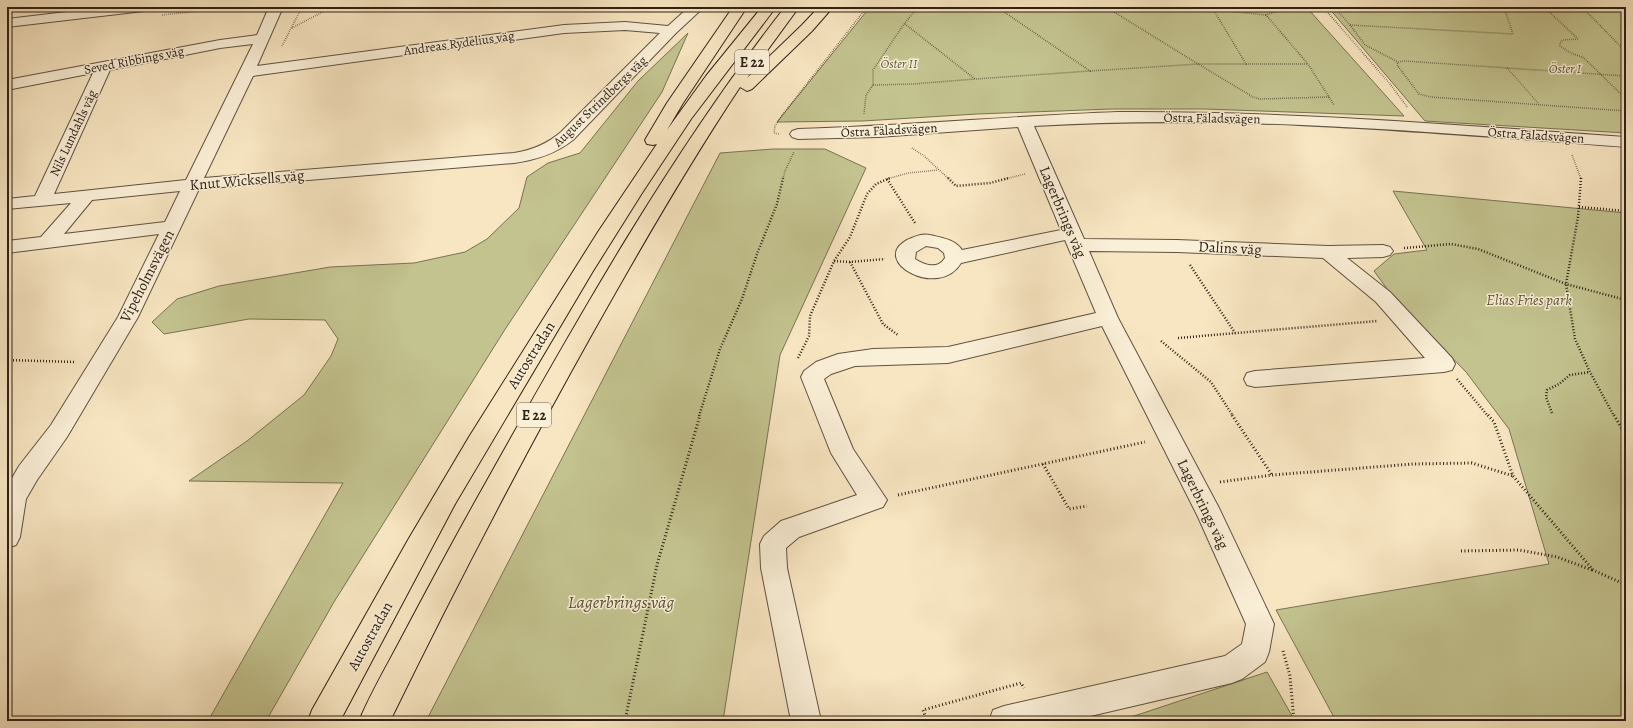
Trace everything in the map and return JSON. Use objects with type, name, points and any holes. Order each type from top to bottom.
[{"type":"highway","points":[[587,262],[634,174],[675,103],[740,7]]},
{"type":"highway","name":"Autostradan","points":[[323,721],[432,524],[502,403],[587,262],[654,161],[706,88],[769,7]]},
{"type":"highway","name":"Autostradan","points":[[374,721],[443,585],[537,410],[620,265],[712,118],[792,7]]},
{"type":"highway","points":[[712,118],[778,57],[826,7]]},
{"type":"street","points":[[7,23],[144,7]]},
{"type":"street","name":"Vipeholmsvägen","points":[[7,536],[11,498],[59,431],[128,317],[247,72],[276,7]]},
{"type":"street","name":"August Strindbergs väg","points":[[487,160],[528,156],[553,147],[567,136],[671,30],[697,7]]},
{"type":"street","name":"Andreas Rydelius väg","points":[[247,72],[564,29],[625,26],[671,30]]},
{"type":"street","name":"Seved Ribbings väg","points":[[7,85],[220,44],[262,38]]},
{"type":"street","name":"Nils Lundahls väg","points":[[42,200],[104,66]]},
{"type":"street","name":"Östra Fäladsvägen","points":[[798,134],[888,132],[1024,121],[1119,117],[1274,118],[1626,142]]},
{"type":"street","name":"Lagerbrings väg","points":[[1024,121],[1108,318],[1194,486],[1260,624]]},
{"type":"street","name":"Knut Wicksells väg","points":[[7,204],[191,185],[487,160]]},
{"type":"street","points":[[48,242],[87,195]]},
{"type":"street","points":[[7,247],[172,227]]},
{"type":"street","name":"Dalins väg","points":[[955,258],[1075,239],[1177,246],[1328,252],[1383,251]]},
{"type":"street","points":[[926,240],[938,241],[945,244],[951,249],[955,258],[953,263],[948,268],[930,272],[915,268],[909,264],[905,257],[906,250],[910,245],[926,240]]},
{"type":"street","points":[[1328,252],[1383,297],[1444,364]]},
{"type":"street","points":[[806,721],[774,568],[773,544],[790,529],[874,500],[843,453],[812,377],[819,370],[832,363],[893,356],[941,356],[1108,318]]},
{"type":"street","points":[[1255,379],[1444,364]]},
{"type":"street","points":[[1004,721],[1232,669],[1255,652],[1260,624]]},
{"type":"path","points":[[291,28],[332,7]]},
{"type":"path","points":[[625,721],[657,565],[709,382],[720,349],[742,299],[756,254],[777,204],[785,171],[794,154],[798,134],[774,133],[775,126],[792,101],[867,7]]},
{"type":"path","points":[[866,95],[873,85],[873,70],[904,24],[918,7]]},
{"type":"path","points":[[997,7],[1090,71]]},
{"type":"path","points":[[1106,7],[1253,97],[1329,96]]},
{"type":"path","points":[[1190,7],[1266,15],[1291,7]]},
{"type":"path","points":[[1323,7],[1385,78],[1422,127]]},
{"type":"path","points":[[1334,7],[1365,45],[1398,62],[1626,76]]},
{"type":"path","points":[[1350,25],[1513,34],[1505,10],[1502,7]]},
{"type":"path","points":[[1544,7],[1578,39],[1563,40],[1560,43],[1560,46],[1569,52],[1584,58],[1626,99]]},
{"type":"path","points":[[1582,7],[1626,52]]},
{"type":"path","points":[[1213,9],[1246,64]]},
{"type":"path","points":[[1266,15],[1308,64],[1348,123]]},
{"type":"path","points":[[904,24],[975,79]]},
{"type":"path","points":[[1398,62],[1397,65],[1419,94],[1425,96],[1626,110]]},
{"type":"path","points":[[873,85],[913,84],[1198,64],[1308,64]]},
{"type":"path","points":[[1507,68],[1539,105]]},
{"type":"path","points":[[888,132],[924,156],[956,186],[990,183],[1045,169]]},
{"type":"path","points":[[1566,138],[1581,179],[1579,207],[1566,284],[1575,339],[1590,372],[1626,436]]},
{"type":"path","points":[[812,377],[799,371],[798,357],[809,336],[810,316],[834,261],[850,237],[867,194],[876,184],[887,179],[908,174],[938,170]]},
{"type":"path","points":[[887,179],[926,240]]},
{"type":"path","points":[[1579,207],[1626,211]]},
{"type":"path","points":[[1383,251],[1450,244],[1478,249],[1566,284],[1626,300]]},
{"type":"path","points":[[1177,246],[1235,333]]},
{"type":"path","points":[[834,261],[850,262],[905,257]]},
{"type":"path","points":[[850,262],[883,324],[899,336]]},
{"type":"path","points":[[1178,338],[1403,319]]},
{"type":"path","points":[[1161,342],[1211,382],[1272,475]]},
{"type":"path","points":[[7,360],[101,363]]},
{"type":"path","points":[[1444,364],[1494,422],[1513,476],[1593,570]]},
{"type":"path","points":[[1552,413],[1546,397],[1548,390],[1559,384],[1570,374],[1590,372]]},
{"type":"path","points":[[874,500],[1169,437]]},
{"type":"path","points":[[1194,486],[1272,475],[1413,464],[1472,463],[1513,476]]},
{"type":"path","points":[[1043,464],[1069,508],[1086,506]]},
{"type":"path","points":[[1461,551],[1519,550],[1557,557],[1593,570],[1626,585]]},
{"type":"path","points":[[1260,624],[1281,645],[1290,676],[1294,721]]},
{"type":"path","points":[[927,721],[923,710],[1021,683],[1035,714]]},
{"type":"green space","name":"Öster II","points":[[870,7],[1293,7],[1309,10],[1404,116],[1204,109],[1112,109],[977,114],[863,121],[777,122]]},
{"type":"green space","name":"Öster I","points":[[1328,7],[1626,7],[1626,133],[1425,121]]},
{"type":"green space","points":[[688,33],[662,92],[504,331],[334,602],[266,721],[208,721],[343,483],[189,481],[247,441],[304,395],[331,356],[338,339],[325,320],[249,319],[164,334],[152,322],[177,299],[219,286],[330,267],[414,263],[465,252],[487,239],[519,208],[527,177],[548,163],[580,153],[638,81]]},
{"type":"green space","name":"Lagerbrings väg","points":[[773,149],[825,149],[866,168],[780,355],[723,721],[426,721],[720,153]]},
{"type":"green space","name":"Elias Fries park","points":[[1393,191],[1626,213],[1626,721],[1336,721],[1276,610],[1549,564],[1509,429],[1466,372],[1393,297],[1374,271],[1394,254],[1427,250]]},
{"type":"green space","points":[[1267,672],[1295,721],[1119,721]]}]
